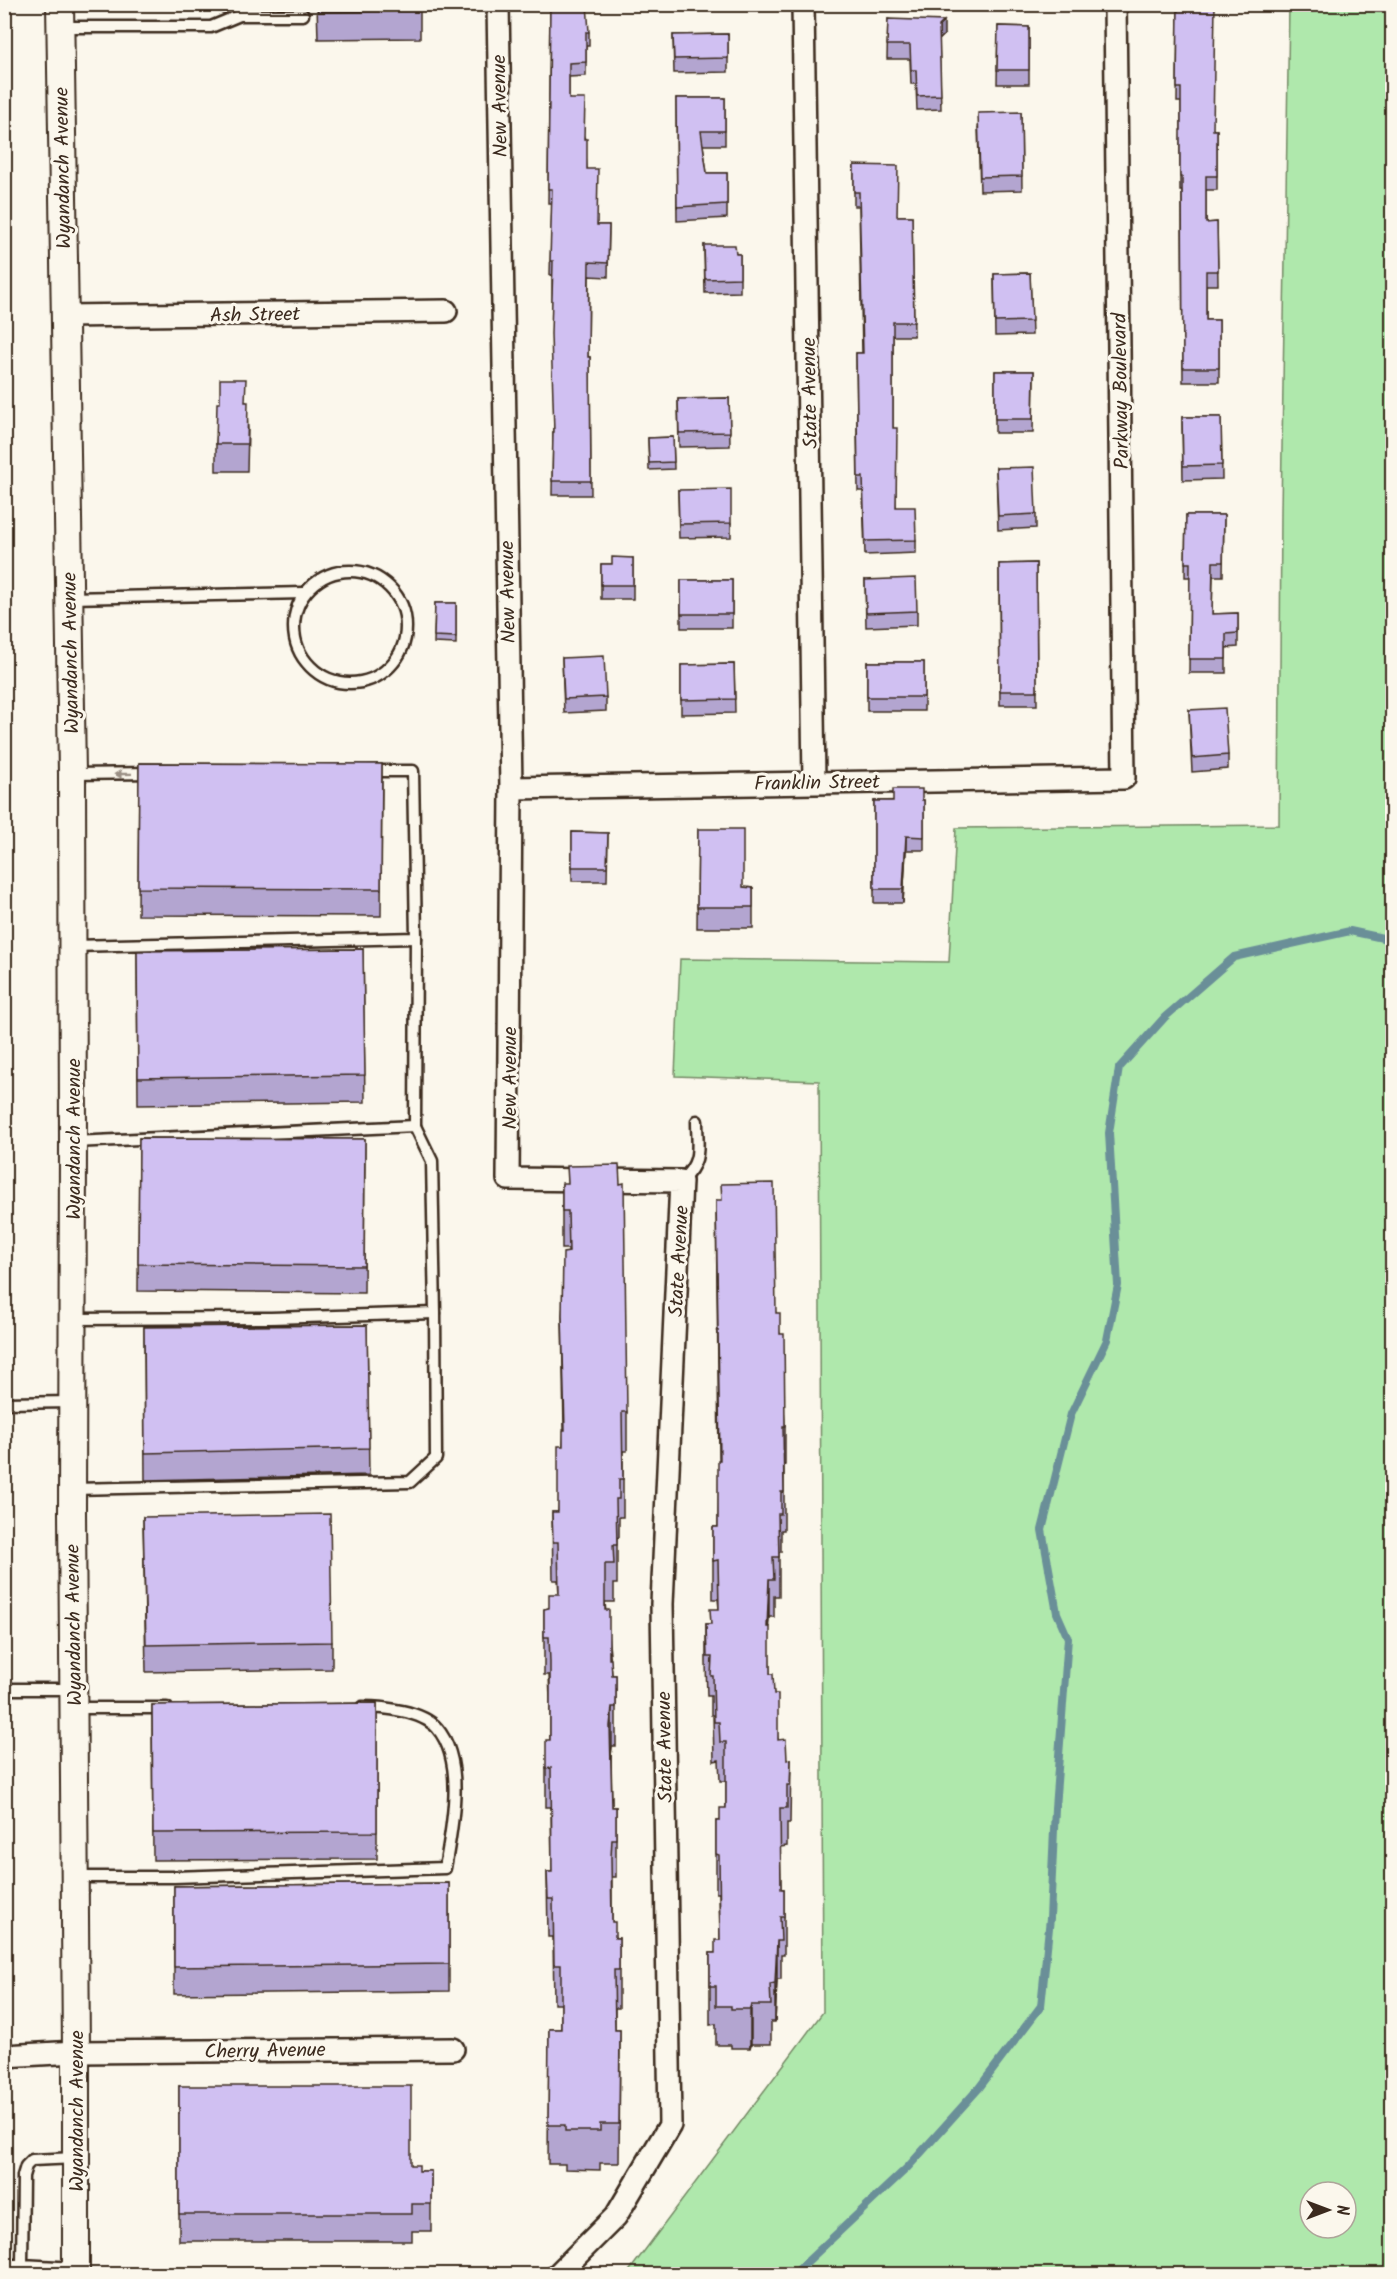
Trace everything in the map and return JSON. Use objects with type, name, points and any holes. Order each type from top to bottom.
[{"type":"street","name":"New Avenue","points":[[498,4],[510,788],[508,1179],[681,1181]]},
{"type":"street","name":"State Avenue","points":[[803,4],[814,782]]},
{"type":"street","name":"Parkway Boulevard","points":[[1115,4],[1124,778]]},
{"type":"street","name":"Wyandanch Avenue","points":[[61,16],[72,774],[72,1489],[76,2271]]},
{"type":"street","name":"Ash Street","points":[[64,316],[446,310]]},
{"type":"street","name":"Franklin Street","points":[[510,788],[1124,778]]},
{"type":"street","name":"State Avenue","points":[[558,2274],[616,2216],[669,2126],[663,1604],[681,1181]]},
{"type":"street","name":"Cherry Avenue","points":[[4,2056],[76,2052],[453,2049]]},
{"type":"lane","points":[[61,16],[211,27],[240,15],[303,15]]},
{"type":"lane","points":[[70,598],[304,593],[317,581],[333,573],[351,570],[368,573],[384,582],[396,595],[405,612],[406,632],[401,651],[390,667],[374,678],[356,684],[336,682],[318,674],[304,660],[296,644],[293,627],[296,609],[304,593]]},
{"type":"lane","points":[[72,1489],[410,1482],[436,1458],[432,1161],[415,1126],[416,938],[413,771],[355,771]]},
{"type":"lane","points":[[72,774],[169,773]]},
{"type":"lane","points":[[73,946],[416,938]]},
{"type":"lane","points":[[681,1181],[692,1171],[697,1159],[697,1121]]},
{"type":"lane","points":[[73,1142],[415,1126]]},
{"type":"lane","points":[[73,1319],[271,1318],[435,1313]]},
{"type":"lane","points":[[4,1403],[73,1402]]},
{"type":"lane","points":[[4,1689],[74,1699],[177,1708]]},
{"type":"lane","points":[[75,1877],[174,1877],[446,1868],[453,1827],[453,1758],[436,1728],[417,1716],[394,1710],[348,1707]]},
{"type":"lane","points":[[22,2265],[24,2169],[32,2160],[76,2158]]},
{"type":"lane","points":[[4,2265],[76,2271]]},
{"type":"green space","points":[[1289,5],[1392,5],[1392,2274],[627,2274],[823,2012],[819,1081],[675,1076],[680,959],[949,962],[956,828],[1279,825],[1281,511]]},
{"type":"building","points":[[318,4],[420,4],[420,11],[318,12]]},
{"type":"building","points":[[550,4],[587,4],[589,32],[586,32],[586,62],[569,63],[569,99],[585,99],[584,139],[587,139],[587,169],[598,169],[597,225],[609,225],[608,263],[589,262],[588,357],[590,357],[591,481],[552,481],[553,261],[550,261],[552,189],[548,189]]},
{"type":"building","points":[[1178,4],[1215,4],[1213,130],[1217,130],[1217,176],[1206,176],[1206,223],[1217,222],[1218,271],[1206,271],[1206,320],[1219,320],[1219,368],[1183,368],[1181,88],[1177,88]]},
{"type":"building","points":[[888,19],[944,21],[939,26],[941,95],[917,96],[916,70],[911,70],[910,45],[887,45]]},
{"type":"building","points":[[998,26],[1029,27],[1029,70],[997,70]]},
{"type":"building","points":[[728,34],[728,58],[674,59],[673,35]]},
{"type":"building","points":[[676,98],[725,98],[725,131],[701,131],[707,173],[727,173],[727,204],[677,207]]},
{"type":"building","points":[[1021,112],[1022,176],[980,177],[978,113]]},
{"type":"building","points":[[854,165],[898,166],[897,216],[912,216],[914,322],[893,322],[893,428],[897,428],[896,507],[915,507],[916,540],[865,541],[863,477],[858,477],[856,353],[863,353],[859,192],[854,192]]},
{"type":"building","points":[[704,245],[735,245],[736,254],[740,254],[740,278],[705,279]]},
{"type":"building","points":[[1030,273],[1032,321],[995,322],[994,274]]},
{"type":"building","points":[[995,371],[1034,371],[1033,419],[995,419]]},
{"type":"building","points":[[220,379],[246,379],[247,444],[216,444]]},
{"type":"building","points":[[729,398],[730,432],[679,433],[678,399]]},
{"type":"building","points":[[1182,417],[1221,417],[1222,465],[1183,466]]},
{"type":"building","points":[[673,437],[674,462],[649,463],[648,438]]},
{"type":"building","points":[[1034,467],[1036,514],[998,516],[996,468]]},
{"type":"building","points":[[731,489],[731,523],[679,524],[678,490]]},
{"type":"building","points":[[1186,515],[1224,515],[1223,562],[1213,562],[1212,614],[1238,613],[1238,633],[1226,634],[1226,659],[1189,659],[1190,563],[1185,563]]},
{"type":"building","points":[[612,557],[633,558],[633,585],[601,585],[601,564],[612,564]]},
{"type":"building","points":[[1036,563],[1037,691],[1000,691],[999,564]]},
{"type":"building","points":[[916,578],[917,611],[866,613],[865,580]]},
{"type":"building","points":[[681,580],[732,580],[732,614],[681,614]]},
{"type":"building","points":[[435,603],[456,603],[456,637],[434,636]]},
{"type":"building","points":[[604,656],[606,697],[564,699],[562,658]]},
{"type":"building","points":[[867,662],[924,662],[924,697],[867,697]]},
{"type":"building","points":[[734,664],[735,699],[681,700],[681,665]]},
{"type":"building","points":[[1225,708],[1228,755],[1192,758],[1189,710]]},
{"type":"building","points":[[139,763],[382,764],[381,889],[138,888]]},
{"type":"building","points":[[893,789],[922,789],[924,837],[906,836],[903,889],[874,889],[874,801],[893,801]]},
{"type":"building","points":[[698,829],[743,829],[743,887],[753,888],[753,907],[697,907]]},
{"type":"building","points":[[572,832],[608,833],[607,867],[572,867]]},
{"type":"building","points":[[363,949],[365,1075],[138,1078],[137,951]]},
{"type":"building","points":[[139,1138],[365,1139],[364,1266],[138,1264]]},
{"type":"building","points":[[619,1165],[620,1184],[624,1183],[627,1412],[622,1412],[623,1479],[619,1479],[619,1499],[616,1499],[617,1545],[613,1545],[614,1564],[605,1564],[605,1610],[609,1610],[609,1659],[611,1659],[612,1675],[616,1675],[616,1707],[612,1707],[610,1726],[612,1807],[616,1807],[616,1839],[612,1839],[611,1857],[612,1922],[615,1922],[615,1938],[619,1938],[619,1970],[614,1970],[615,2030],[620,2030],[619,2124],[600,2124],[600,2131],[565,2131],[565,2125],[548,2125],[549,2029],[561,2029],[561,1965],[554,1965],[553,1899],[548,1899],[547,1872],[552,1872],[551,1768],[546,1769],[546,1740],[550,1740],[550,1662],[549,1637],[544,1637],[544,1609],[549,1608],[549,1594],[559,1594],[558,1542],[553,1542],[552,1512],[558,1512],[558,1446],[563,1446],[563,1430],[565,1430],[563,1253],[569,1252],[568,1211],[562,1211],[562,1183],[568,1183],[567,1166]]},
{"type":"building","points":[[774,1183],[776,1313],[780,1313],[780,1334],[784,1334],[784,1492],[781,1492],[781,1514],[778,1514],[779,1557],[773,1557],[774,1579],[769,1579],[767,1627],[770,1627],[770,1674],[773,1674],[774,1694],[778,1694],[778,1740],[786,1739],[787,1760],[791,1759],[790,1785],[787,1785],[787,1808],[780,1808],[781,1889],[784,1889],[784,1917],[780,1917],[781,1941],[777,1941],[775,1983],[770,1984],[771,2005],[751,2005],[750,2009],[731,2009],[731,2006],[716,2006],[716,1986],[710,1986],[710,1953],[715,1953],[715,1940],[720,1940],[719,1855],[716,1854],[716,1821],[720,1821],[720,1808],[726,1808],[726,1742],[720,1742],[719,1722],[714,1722],[712,1657],[707,1657],[706,1624],[711,1624],[710,1609],[719,1609],[718,1560],[713,1561],[713,1527],[718,1527],[718,1460],[720,1460],[716,1200],[722,1200],[721,1184]]},
{"type":"building","points":[[367,1325],[369,1448],[145,1453],[144,1327]]},
{"type":"building","points":[[330,1514],[332,1642],[146,1645],[143,1517]]},
{"type":"building","points":[[377,1703],[377,1832],[153,1833],[152,1705]]},
{"type":"building","points":[[449,1883],[449,1964],[174,1967],[174,1886]]},
{"type":"building","points":[[179,2086],[411,2086],[411,2165],[419,2165],[419,2171],[431,2171],[431,2204],[412,2204],[412,2214],[179,2214]]},
{"type":"waterway","points":[[794,2274],[908,2167],[979,2088],[1041,2006],[1050,1918],[1055,1808],[1068,1638],[1057,1613],[1042,1530],[1071,1414],[1107,1340],[1118,1285],[1109,1133],[1119,1068],[1165,1017],[1234,957],[1350,931],[1392,940]]}]
